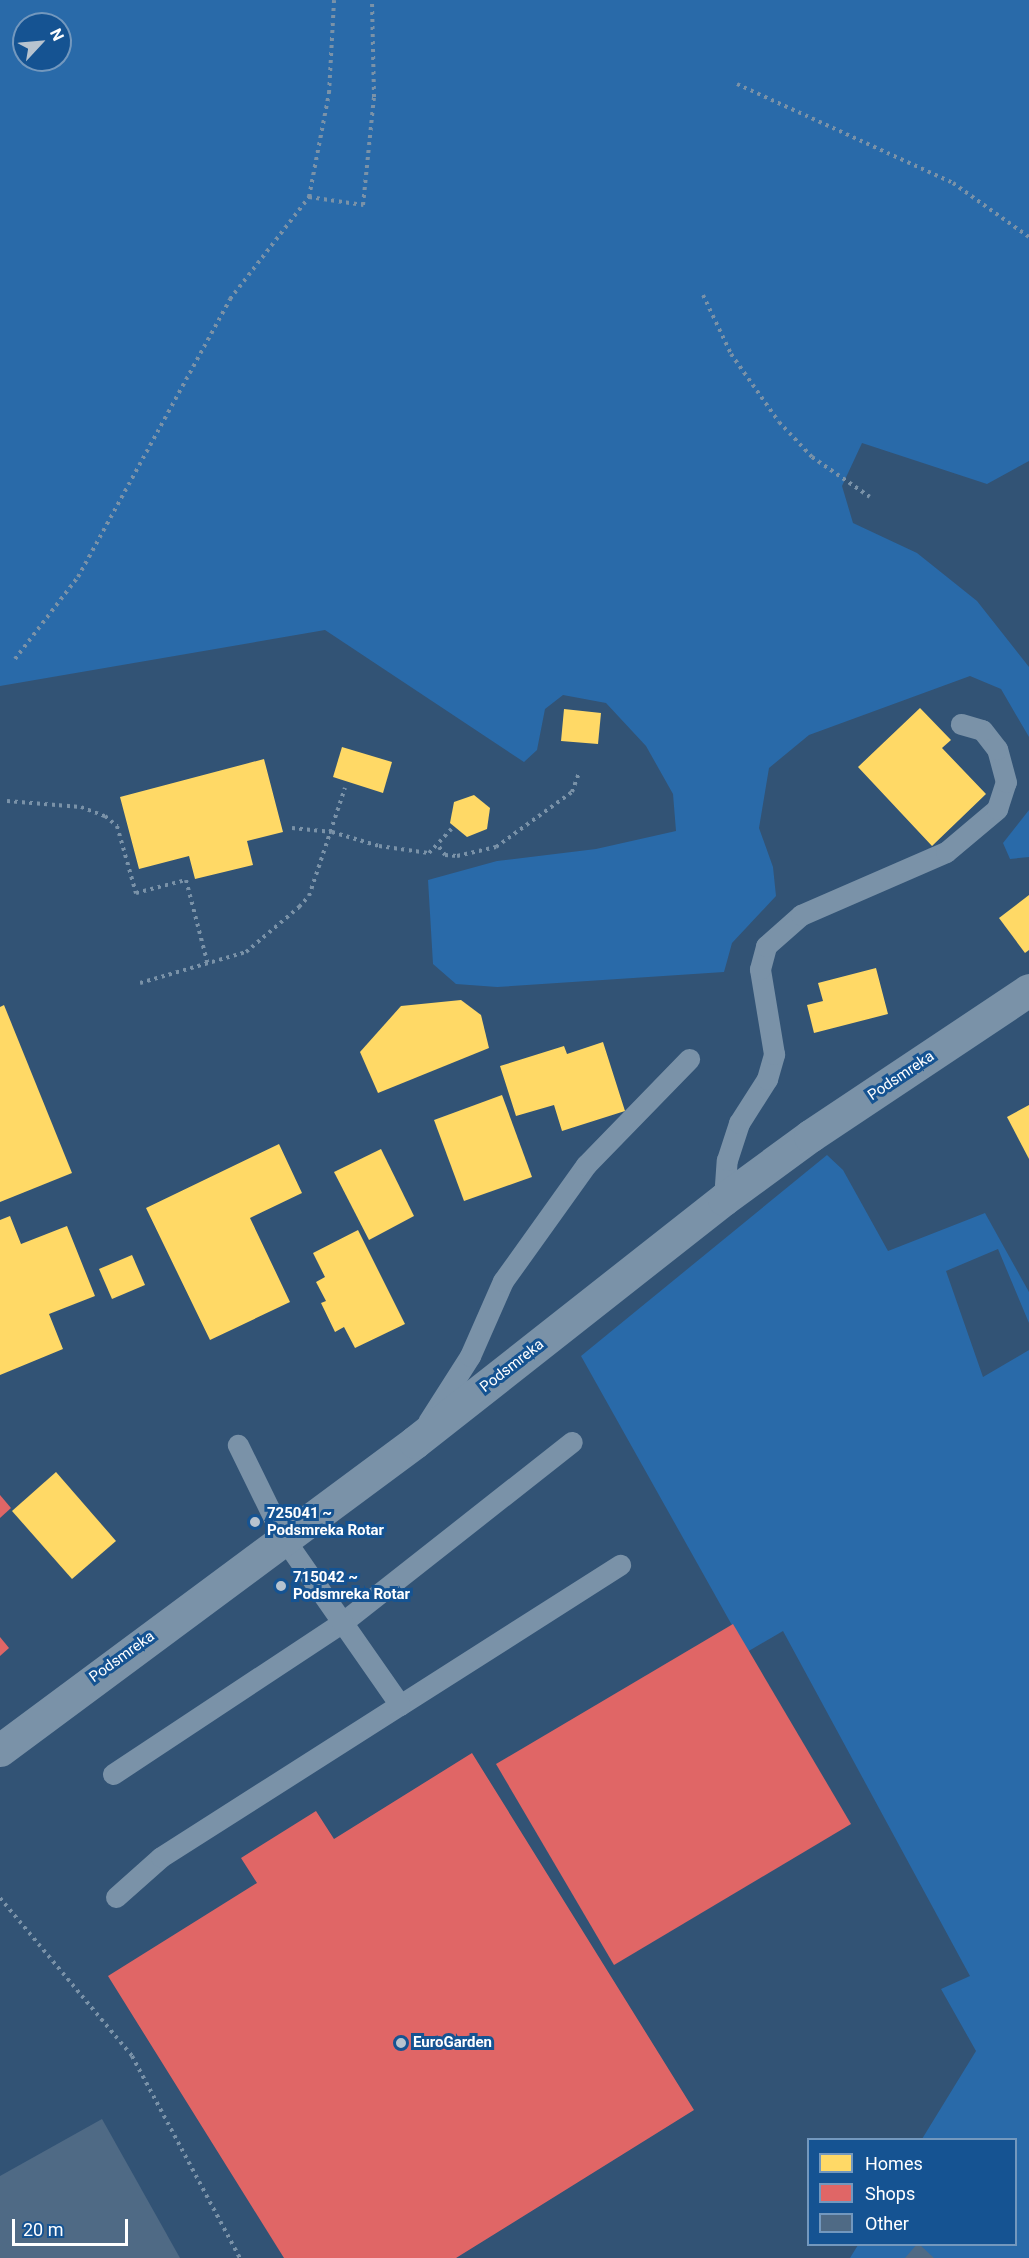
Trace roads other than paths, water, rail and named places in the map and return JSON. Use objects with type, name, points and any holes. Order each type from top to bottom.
[{"type":"street","name":"Podsmreka","points":[[0,1750],[415,1442],[724,1199],[810,1136],[1029,990]]},
{"type":"lane","points":[[724,1199],[727,1160],[740,1124],[767,1079],[774,1054],[760,969],[766,946],[801,915],[946,852],[997,809],[1006,782],[997,749],[982,730],[961,724]]},
{"type":"lane","points":[[415,1442],[470,1356],[510,1272],[586,1165],[689,1059]]},
{"type":"lane","points":[[113,1774],[343,1622],[572,1442]]},
{"type":"lane","points":[[238,1445],[284,1539],[400,1706]]},
{"type":"lane","points":[[116,1897],[161,1857],[620,1564]]},
{"type":"place","name":"725041 ~ Podsmreka Rotar","points":[[255,1522]]},
{"type":"place","name":"715042 ~ Podsmreka Rotar","points":[[281,1586]]},
{"type":"place","name":"EuroGarden","points":[[401,2043]]}]
